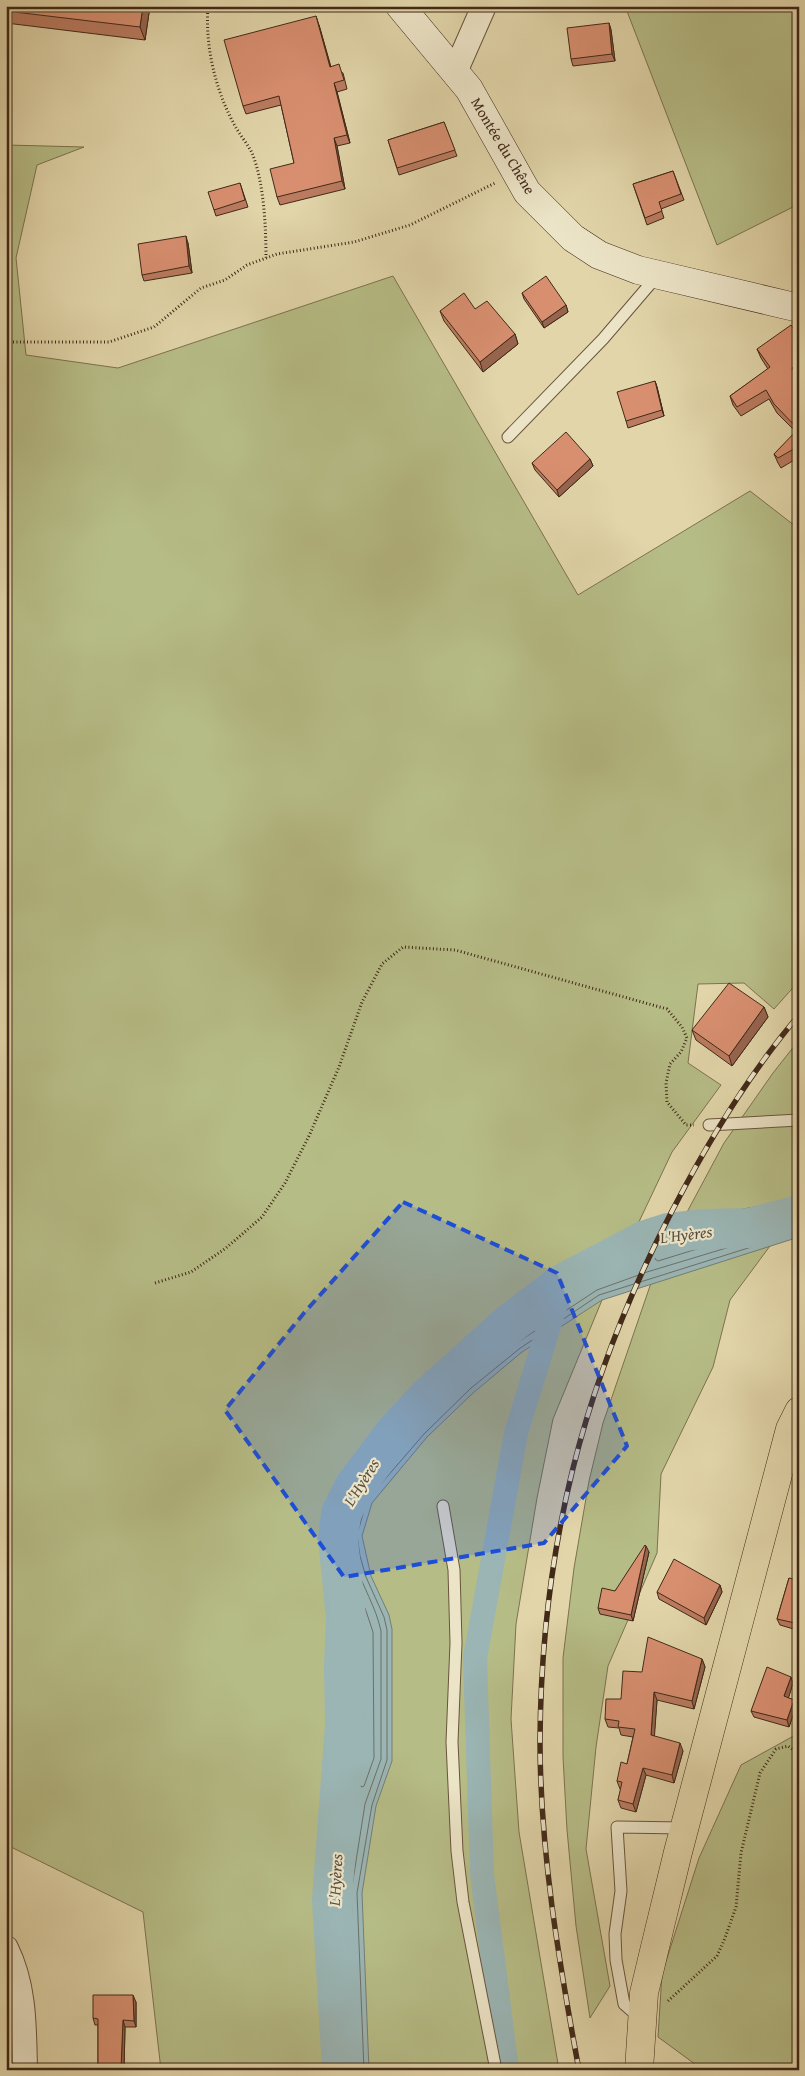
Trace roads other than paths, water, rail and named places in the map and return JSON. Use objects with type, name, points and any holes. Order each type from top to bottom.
[{"type":"main road","points":[[640,2070],[644,1993],[684,1828],[790,1429],[799,1410]]},
{"type":"street","name":"Montée du Chêne","points":[[400,6],[469,89],[526,192],[573,238],[599,255],[638,270],[799,308]]},
{"type":"street","points":[[455,72],[484,6]]},
{"type":"street","points":[[6,1948],[15,1965],[24,2013],[25,2070]]},
{"type":"lane","points":[[508,437],[603,339],[659,275]]},
{"type":"lane","points":[[709,1125],[799,1120]]},
{"type":"lane","points":[[443,1506],[454,1570],[456,1643],[452,1742],[456,1851],[463,1902],[496,2070]]},
{"type":"lane","points":[[642,2020],[624,2004],[616,1960],[615,1934],[621,1891],[617,1827],[684,1828]]},
{"type":"water","points":[[799,1199],[799,1237],[602,1300],[522,1352],[473,1393],[427,1437],[372,1503],[362,1536],[371,1576],[389,1615],[392,1629],[392,1761],[376,1806],[362,1893],[369,2070],[342,2070],[332,1900],[345,1725],[338,1540],[341,1514],[355,1486],[395,1433],[427,1398],[507,1326],[562,1284],[646,1240],[705,1216]]},
{"type":"waterway","name":"L'Hyères","points":[[342,2070],[332,1900],[345,1725],[344,1666],[346,1617],[338,1540],[341,1514],[355,1486],[395,1433],[427,1398],[507,1326],[562,1284],[646,1240],[668,1233],[702,1229],[749,1228],[799,1215]]},
{"type":"waterway","points":[[507,2070],[482,1874],[475,1658],[516,1433],[562,1284]]},
{"type":"railway","points":[[579,2070],[552,1906],[543,1824],[541,1782],[542,1670],[549,1601],[559,1534],[573,1469],[591,1404],[614,1340],[640,1277],[671,1213],[729,1110],[763,1061],[799,1015]]}]
